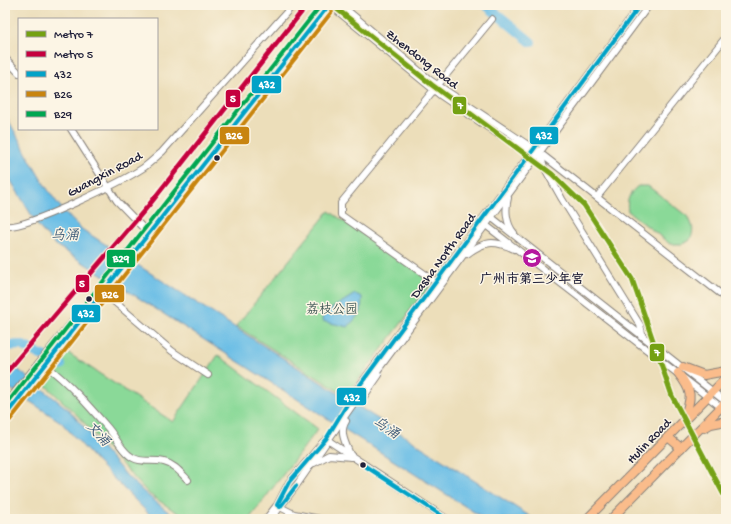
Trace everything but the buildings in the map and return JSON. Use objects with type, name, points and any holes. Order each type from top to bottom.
[{"type":"main road","points":[[5,416],[14,399],[147,232],[323,5]]},
{"type":"main road","points":[[147,232],[330,5]]},
{"type":"main road","points":[[5,406],[14,399],[45,365],[50,353],[103,292],[107,283]]},
{"type":"main road","points":[[680,370],[704,375],[726,371]]},
{"type":"main road","points":[[680,370],[690,391],[689,405],[683,421]]},
{"type":"main road","name":"Hulin Road","points":[[587,519],[726,378]]},
{"type":"main road","points":[[612,519],[725,405]]},
{"type":"main road","points":[[698,431],[711,424],[726,421]]},
{"type":"main road","points":[[668,436],[681,448]]},
{"type":"street","name":"Guangxin Road","points":[[5,226],[24,224],[86,199],[144,167],[162,152],[292,5]]},
{"type":"street","name":"Zhendong Road","points":[[330,5],[498,135],[540,153]]},
{"type":"street","name":"Zhendong Road","points":[[341,5],[435,87]]},
{"type":"street","name":"Dasha North Road","points":[[337,429],[354,393],[436,282],[483,222],[531,150],[640,5]]},
{"type":"street","name":"Dasha North Road","points":[[491,217],[510,194],[649,5]]},
{"type":"street","points":[[436,282],[341,215],[341,203],[492,19]]},
{"type":"street","points":[[597,197],[726,37]]},
{"type":"street","points":[[5,58],[18,72]]},
{"type":"street","points":[[72,130],[117,200],[147,232]]},
{"type":"street","points":[[540,153],[726,298]]},
{"type":"street","points":[[540,153],[544,167],[562,199],[640,325],[642,333],[641,336]]},
{"type":"street","points":[[510,194],[506,208],[508,223],[511,229],[524,243]]},
{"type":"street","points":[[680,370],[641,336],[491,217],[483,222],[568,290],[680,370],[725,405]]},
{"type":"street","name":"Dasha North Road","points":[[279,506],[289,482],[337,429],[392,357],[400,342],[463,258],[483,222]]},
{"type":"street","points":[[463,258],[481,245],[487,243],[500,244],[522,252]]},
{"type":"street","points":[[522,252],[524,243]]},
{"type":"street","points":[[103,292],[172,351],[208,376]]},
{"type":"street","points":[[45,365],[57,374],[108,428],[129,455],[138,461],[165,462],[177,469],[188,480]]},
{"type":"street","points":[[337,429],[352,457]]},
{"type":"street","points":[[327,440],[447,519]]},
{"type":"street","name":"Dasha North Road","points":[[269,518],[311,465],[327,440]]},
{"type":"street","points":[[311,465],[329,455],[352,457]]},
{"type":"street","points":[[279,506],[294,514],[320,519]]},
{"type":"green space","points":[[638,186],[648,186],[688,217],[693,229],[689,241],[682,244],[670,244],[628,211],[627,204],[629,197],[632,191]]},
{"type":"green space","name":"荔枝公园","points":[[329,211],[433,282],[346,396],[236,326]]},
{"type":"green space","points":[[65,351],[173,422],[218,355],[318,429],[249,519],[189,519],[149,494],[76,414],[41,381]]},
{"type":"water","name":"乌涌","points":[[5,114],[39,176],[49,191],[70,218],[83,230],[534,519],[485,519],[54,244],[38,226],[5,171]]},
{"type":"water","points":[[355,294],[362,297],[361,312],[348,327],[322,321],[323,314]]},
{"type":"water","points":[[5,368],[16,368],[68,409],[127,476],[146,494],[171,514],[181,519],[156,519],[150,515],[98,463],[61,422],[5,385]]},
{"type":"waterway","points":[[486,5],[531,42]]},
{"type":"waterway","points":[[5,346],[21,345],[61,365]]},
{"type":"metro line","name":"5","points":[[5,374],[149,205],[307,5]]},
{"type":"metro line","name":"7","points":[[332,5],[432,85],[552,174],[584,205],[632,279],[672,396],[726,499]]},
{"type":"transit line","name":"B29","points":[[5,406],[321,5]]},
{"type":"transit line","name":"432","points":[[5,416],[329,5]]},
{"type":"transit line","name":"432","points":[[296,486],[280,507],[277,505],[289,482],[326,439],[354,393],[640,5]]},
{"type":"transit line","name":"B26","points":[[10,420],[334,9]]},
{"type":"transit line","name":"432","points":[[362,464],[447,519]]},
{"type":"place","name":"广州市第三少年宫","points":[[532,258]]},
{"type":"water label","name":"文涌","points":[[99,433]]}]
